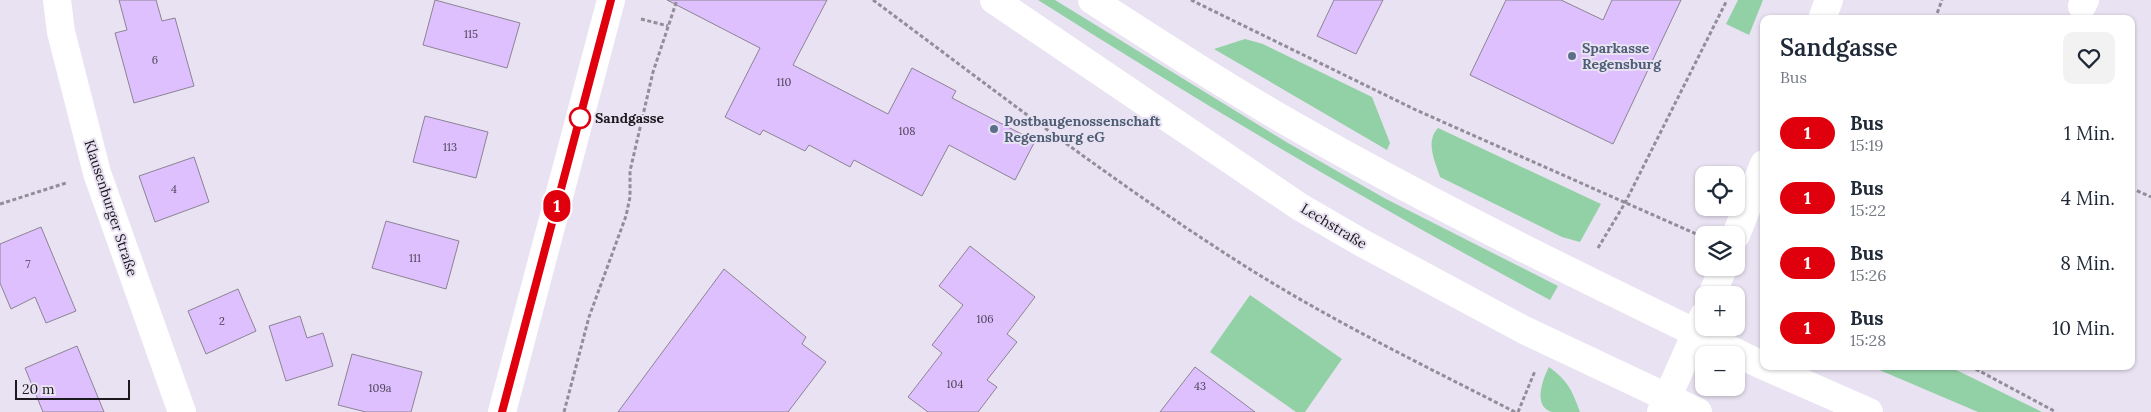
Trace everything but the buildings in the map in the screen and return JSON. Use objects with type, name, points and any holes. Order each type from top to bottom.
[{"type":"street","name":"Klausenburger Straße","points":[[57,0],[61,32],[97,173],[182,412]]},
{"type":"street","points":[[502,412],[611,0]]},
{"type":"street","name":"Lechstraße","points":[[994,0],[1300,207],[1364,244],[1663,405],[1698,412]]},
{"type":"street","points":[[1092,0],[1178,56],[1298,128],[1418,194],[1582,276],[1695,322]]},
{"type":"street","points":[[1823,15],[1829,0]]},
{"type":"street","points":[[1740,226],[1760,174]]},
{"type":"street","points":[[1663,405],[1695,335]]},
{"type":"street","points":[[1718,336],[1760,363]]},
{"type":"street","points":[[1773,370],[1868,412]]},
{"type":"path","points":[[564,412],[589,318],[626,216],[630,197],[630,170],[653,72],[677,0]]},
{"type":"path","points":[[873,0],[1130,191],[1242,264],[1356,331],[1517,412],[1547,341]]},
{"type":"path","points":[[1191,0],[1416,110],[1695,233]]},
{"type":"path","points":[[1582,276],[1625,203],[1727,0]]},
{"type":"path","points":[[1936,15],[1942,0]]},
{"type":"path","points":[[638,18],[668,26]]},
{"type":"path","points":[[0,204],[97,173]]},
{"type":"path","points":[[2135,190],[2151,197]]},
{"type":"path","points":[[1977,370],[2056,412]]},
{"type":"green space","points":[[1038,0],[1055,0],[1288,143],[1386,199],[1558,286],[1550,300],[1291,154]]},
{"type":"green space","points":[[1738,0],[1763,0],[1749,35],[1726,24]]},
{"type":"green space","points":[[1245,39],[1263,44],[1372,97],[1390,143],[1387,150],[1214,49]]},
{"type":"green space","points":[[1438,128],[1601,204],[1580,242],[1562,237],[1440,177],[1432,152],[1432,139]]},
{"type":"green space","points":[[1250,295],[1342,359],[1305,412],[1296,412],[1210,352]]},
{"type":"green space","points":[[1549,367],[1569,386],[1580,412],[1552,412],[1542,404],[1542,385]]},
{"type":"green space","points":[[1879,370],[1956,370],[2042,412],[1978,412]]},
{"type":"bus line","name":"1","points":[[502,412],[611,0]]},
{"type":"place","name":"Sparkasse Regensburg","points":[[1572,56]]},
{"type":"place","name":"Sandgasse","points":[[580,118]]},
{"type":"place","name":"Postbaugenossenschaft Regensburg eG","points":[[994,129]]}]
